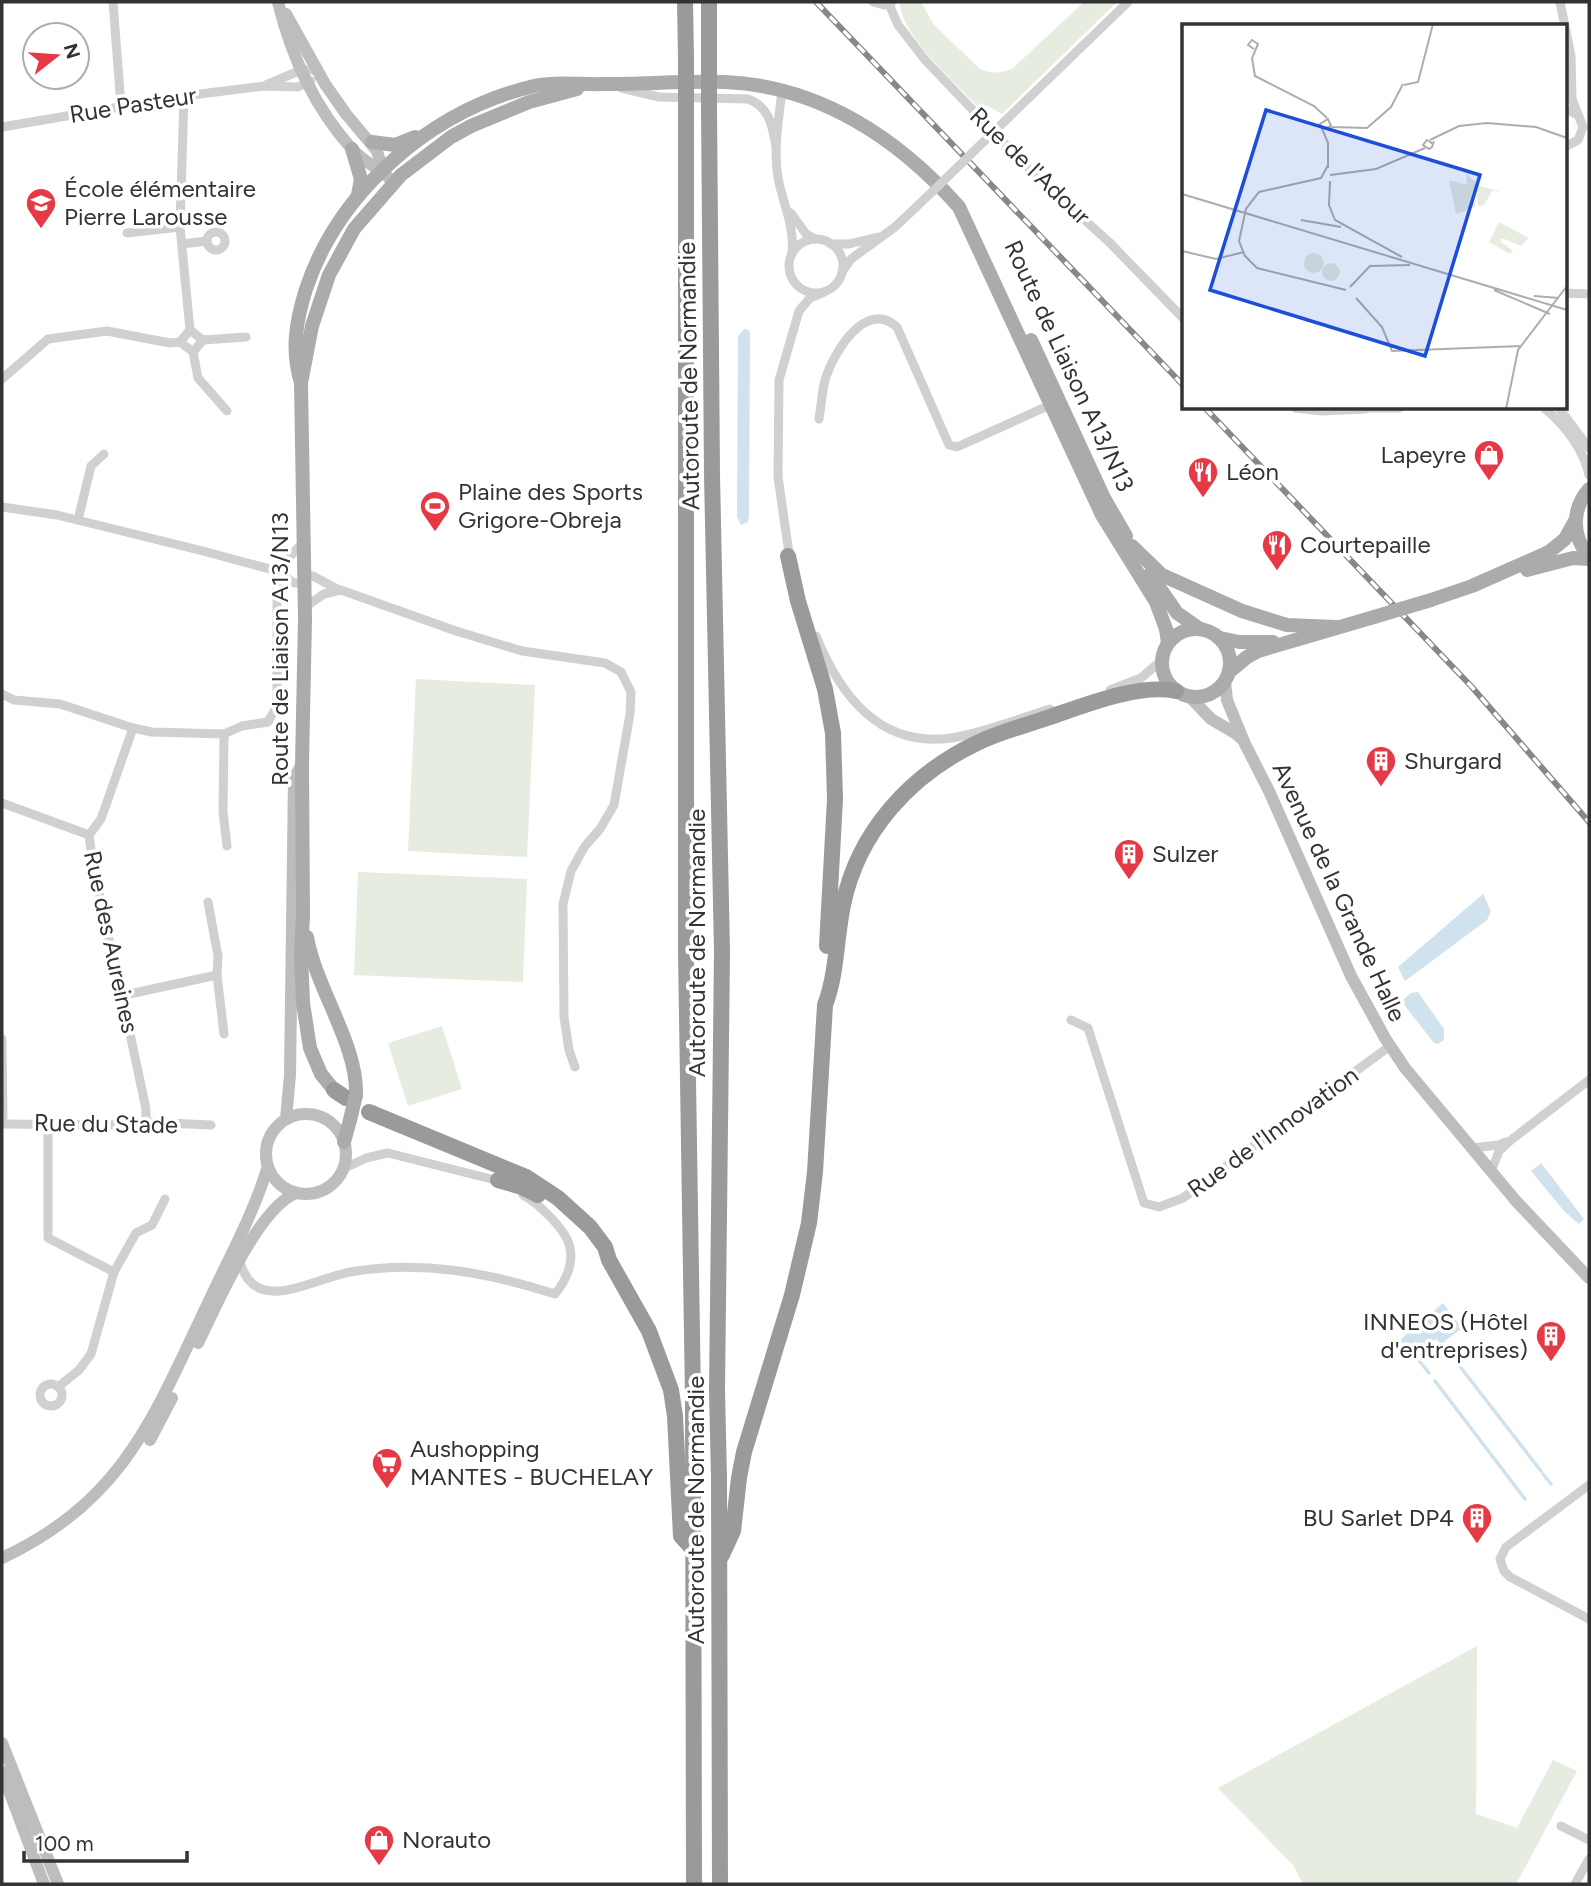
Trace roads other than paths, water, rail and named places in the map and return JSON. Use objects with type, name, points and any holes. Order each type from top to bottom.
[{"type":"highway","name":"Autoroute de Normandie","points":[[685,2],[687,956],[693,1398],[694,1884]]},
{"type":"highway","name":"Autoroute de Normandie","points":[[709,2],[712,486],[722,952],[717,1391],[720,1884]]},
{"type":"highway","points":[[719,1560],[733,1531],[744,1451],[793,1295],[809,1223],[816,1172],[835,799],[835,749],[825,689],[798,601],[788,556]]},
{"type":"highway","points":[[825,1004],[831,988],[843,903],[856,865],[874,829],[909,788],[958,752],[1000,734],[1118,696],[1158,689],[1183,694]]},
{"type":"highway","points":[[369,1112],[517,1173],[545,1188],[590,1227],[605,1247],[609,1261]]},
{"type":"highway","points":[[498,1180],[522,1187],[541,1197],[585,1231],[609,1261],[649,1331],[671,1390],[675,1416],[681,1536],[692,1548]]},
{"type":"main road","points":[[279,2],[290,47],[301,70],[352,149],[361,179],[358,195]]},
{"type":"main road","points":[[279,2],[319,73],[346,114],[372,142],[381,159],[383,171]]},
{"type":"main road","name":"Route de Liaison A13/N13","points":[[600,84],[725,82],[782,90],[838,111],[927,161],[971,209],[1104,498],[1132,546],[1177,612],[1200,629]]},
{"type":"main road","points":[[302,383],[295,363],[295,342],[304,297],[314,267],[328,240],[358,195],[423,137],[470,110],[514,92],[537,86],[600,84]]},
{"type":"main road","points":[[302,383],[312,326],[329,275],[354,229],[393,182],[452,136],[481,120],[529,102],[600,84]]},
{"type":"main road","name":"Route de Liaison A13/N13","points":[[883,136],[926,173],[959,207],[1102,515],[1156,602],[1168,643]]},
{"type":"main road","points":[[372,142],[395,145],[411,137],[423,137]]},
{"type":"main road","points":[[352,149],[383,171],[393,182]]},
{"type":"main road","name":"Route de Liaison A13/N13","points":[[302,383],[305,540],[303,915]]},
{"type":"main road","points":[[1589,489],[1579,505],[1576,521],[1579,541],[1589,558]]},
{"type":"main road","points":[[1472,586],[1549,552],[1564,538],[1576,521]]},
{"type":"main road","points":[[1132,546],[1162,575],[1242,611],[1287,625],[1336,627]]},
{"type":"main road","points":[[1183,694],[1211,694],[1252,654],[1295,639],[1560,561],[1589,558]]},
{"type":"main road","points":[[1245,744],[1235,733],[1211,719],[1202,708],[1166,679],[1162,660],[1168,643],[1180,632],[1200,629],[1220,638],[1248,643],[1295,639]]},
{"type":"main road","points":[[1220,638],[1229,653],[1227,677]]},
{"type":"main road","name":"Avenue de la Grande Halle","points":[[1227,677],[1227,700],[1245,744],[1279,812],[1368,1010],[1405,1068],[1546,1236],[1589,1278]]},
{"type":"main road","points":[[286,1119],[292,1005],[294,778],[302,764]]},
{"type":"main road","points":[[303,915],[314,968],[348,1048],[355,1072],[345,1094]]},
{"type":"main road","points":[[303,915],[301,979],[308,1039],[316,1064],[345,1094],[350,1120],[344,1142]]},
{"type":"main road","points":[[2,1558],[31,1543],[85,1504],[122,1466],[138,1444],[167,1391],[256,1201],[268,1166],[268,1142],[276,1128],[286,1119],[303,1114],[321,1117],[335,1127],[344,1142],[346,1151],[343,1169],[334,1182],[312,1194],[296,1192],[281,1185],[268,1166]]},
{"type":"main road","points":[[2,1565],[36,1548],[69,1526],[93,1507],[129,1470],[162,1419],[253,1237],[275,1207],[296,1192]]},
{"type":"main road","points":[[2,1742],[5,1761],[58,1884]]},
{"type":"main road","points":[[2,1772],[44,1884]]},
{"type":"street","points":[[113,2],[121,106]]},
{"type":"street","points":[[873,2],[879,5],[891,3]]},
{"type":"street","points":[[1560,2],[1564,24]]},
{"type":"street","name":"Rue de l'Adour","points":[[891,3],[898,25],[926,61],[1032,172],[1109,242],[1182,317]]},
{"type":"street","points":[[1124,4],[933,191],[889,232],[856,255],[834,286],[810,298],[799,310],[779,380],[778,477],[788,556],[820,645],[842,688],[871,718],[907,735],[935,738],[962,736],[1133,682],[1146,675],[1162,660]]},
{"type":"street","points":[[1566,31],[1571,56],[1572,92],[1585,136],[1568,146]]},
{"type":"street","name":"Rue Pasteur","points":[[264,86],[301,70],[319,73]]},
{"type":"street","name":"Rue Pasteur","points":[[2,127],[184,96],[264,86],[291,87],[308,83],[319,73]]},
{"type":"street","points":[[600,84],[659,97],[748,99],[756,102],[767,113],[776,146]]},
{"type":"street","points":[[782,90],[776,146],[778,179],[792,233],[789,270],[796,284],[809,292],[824,292]]},
{"type":"street","points":[[1566,105],[1572,92]]},
{"type":"street","points":[[180,342],[190,330],[180,227],[184,96]]},
{"type":"street","points":[[1566,108],[1589,127]]},
{"type":"street","points":[[784,197],[800,228],[815,239],[831,244],[849,244],[889,232]]},
{"type":"street","points":[[127,233],[180,227]]},
{"type":"street","points":[[791,255],[801,244],[815,239]]},
{"type":"street","points":[[182,244],[207,241]]},
{"type":"street","points":[[831,244],[840,255],[842,273]]},
{"type":"street","points":[[1566,293],[1589,294]]},
{"type":"street","points":[[819,419],[825,379],[840,348],[860,324],[877,318],[897,327],[949,445],[957,447],[1050,405]]},
{"type":"street","points":[[190,330],[203,340],[246,337]]},
{"type":"street","points":[[2,379],[48,339],[107,331],[170,343],[180,342],[193,352],[198,378],[227,411]]},
{"type":"street","points":[[193,352],[203,340]]},
{"type":"street","points":[[1313,410],[1336,410]]},
{"type":"street","points":[[1546,410],[1578,447],[1589,475]]},
{"type":"street","points":[[1560,410],[1589,448]]},
{"type":"street","points":[[78,520],[91,466],[104,454]]},
{"type":"street","points":[[2,508],[78,520],[277,571],[294,583],[313,576],[341,590],[495,643],[522,651],[605,663],[621,672],[631,692],[630,714],[614,805],[570,872],[563,904],[564,1017],[569,1050],[575,1067]]},
{"type":"street","points":[[2,694],[14,700],[60,704],[152,732],[224,734],[242,726],[263,725],[275,713],[277,706],[277,571],[305,540]]},
{"type":"street","points":[[305,607],[324,594],[341,590]]},
{"type":"street","name":"Rue des Aureines","points":[[132,728],[101,819],[89,835],[117,978],[125,995],[125,1010],[146,1109],[146,1122]]},
{"type":"street","points":[[224,734],[223,812],[227,846]]},
{"type":"street","points":[[2,803],[89,835]]},
{"type":"street","points":[[208,902],[218,956],[217,975],[224,1034]]},
{"type":"street","points":[[125,995],[217,975]]},
{"type":"street","name":"Rue de l'Innovation","points":[[1071,1020],[1088,1028],[1144,1203],[1159,1207],[1182,1198],[1390,1046]]},
{"type":"street","points":[[2,1039],[3,1124]]},
{"type":"street","points":[[1491,1172],[1499,1151],[1589,1080]]},
{"type":"street","name":"Rue du Stade","points":[[3,1124],[108,1125],[146,1122],[211,1125]]},
{"type":"street","points":[[48,1124],[48,1238],[114,1272]]},
{"type":"street","points":[[1471,1148],[1499,1145],[1511,1140]]},
{"type":"street","points":[[240,1261],[249,1282],[256,1287],[272,1291],[348,1272],[411,1266],[439,1267],[484,1275],[555,1294],[564,1283],[569,1270],[570,1248],[541,1207],[507,1189],[498,1180],[401,1155],[380,1154],[343,1169]]},
{"type":"street","points":[[58,1387],[79,1370],[91,1354],[114,1272],[136,1233],[152,1225],[165,1199]]},
{"type":"street","points":[[1589,1485],[1506,1547],[1500,1559],[1504,1571],[1510,1577],[1589,1619]]},
{"type":"street","points":[[1561,1826],[1589,1840]]},
{"type":"street","points":[[1575,1884],[1589,1859]]},
{"type":"water","points":[[744,329],[749,330],[750,335],[749,516],[748,522],[741,525],[737,517],[738,336]]},
{"type":"water","points":[[1483,894],[1491,911],[1487,920],[1405,981],[1398,967]]},
{"type":"water","points":[[1418,992],[1444,1029],[1444,1040],[1438,1044],[1434,1043],[1405,1006],[1404,999],[1411,993]]},
{"type":"water","points":[[1541,1163],[1584,1219],[1579,1224],[1564,1211],[1531,1171]]},
{"type":"water","points":[[1443,1303],[1462,1328],[1441,1344],[1436,1339],[1413,1356],[1393,1346]]},
{"type":"waterway","points":[[1440,1339],[1452,1355]]},
{"type":"waterway","points":[[1413,1353],[1429,1373]]},
{"type":"waterway","points":[[1458,1364],[1541,1471]]},
{"type":"waterway","points":[[1435,1381],[1525,1499]]},
{"type":"waterway","points":[[1543,1474],[1551,1484]]},
{"type":"railway","points":[[816,2],[1182,384]]},
{"type":"railway","points":[[1207,410],[1471,686],[1589,822]]},
{"type":"place","name":"École élémentaire Pierre Larousse","points":[[41,230]]},
{"type":"place","name":"Lapeyre","points":[[1489,482]]},
{"type":"place","name":"Léon","points":[[1203,499]]},
{"type":"place","name":"Plaine des Sports Grigore-Obreja","points":[[435,533]]},
{"type":"place","name":"Courtepaille","points":[[1277,572]]},
{"type":"place","name":"Shurgard","points":[[1381,788]]},
{"type":"place","name":"Sulzer","points":[[1129,881]]},
{"type":"place","name":"INNEOS (Hôtel d'entreprises)","points":[[1551,1363]]},
{"type":"place","name":"Aushopping MANTES - BUCHELAY","points":[[387,1490]]},
{"type":"place","name":"BU Sarlet DP4","points":[[1477,1545]]},
{"type":"place","name":"Norauto","points":[[379,1867]]}]
